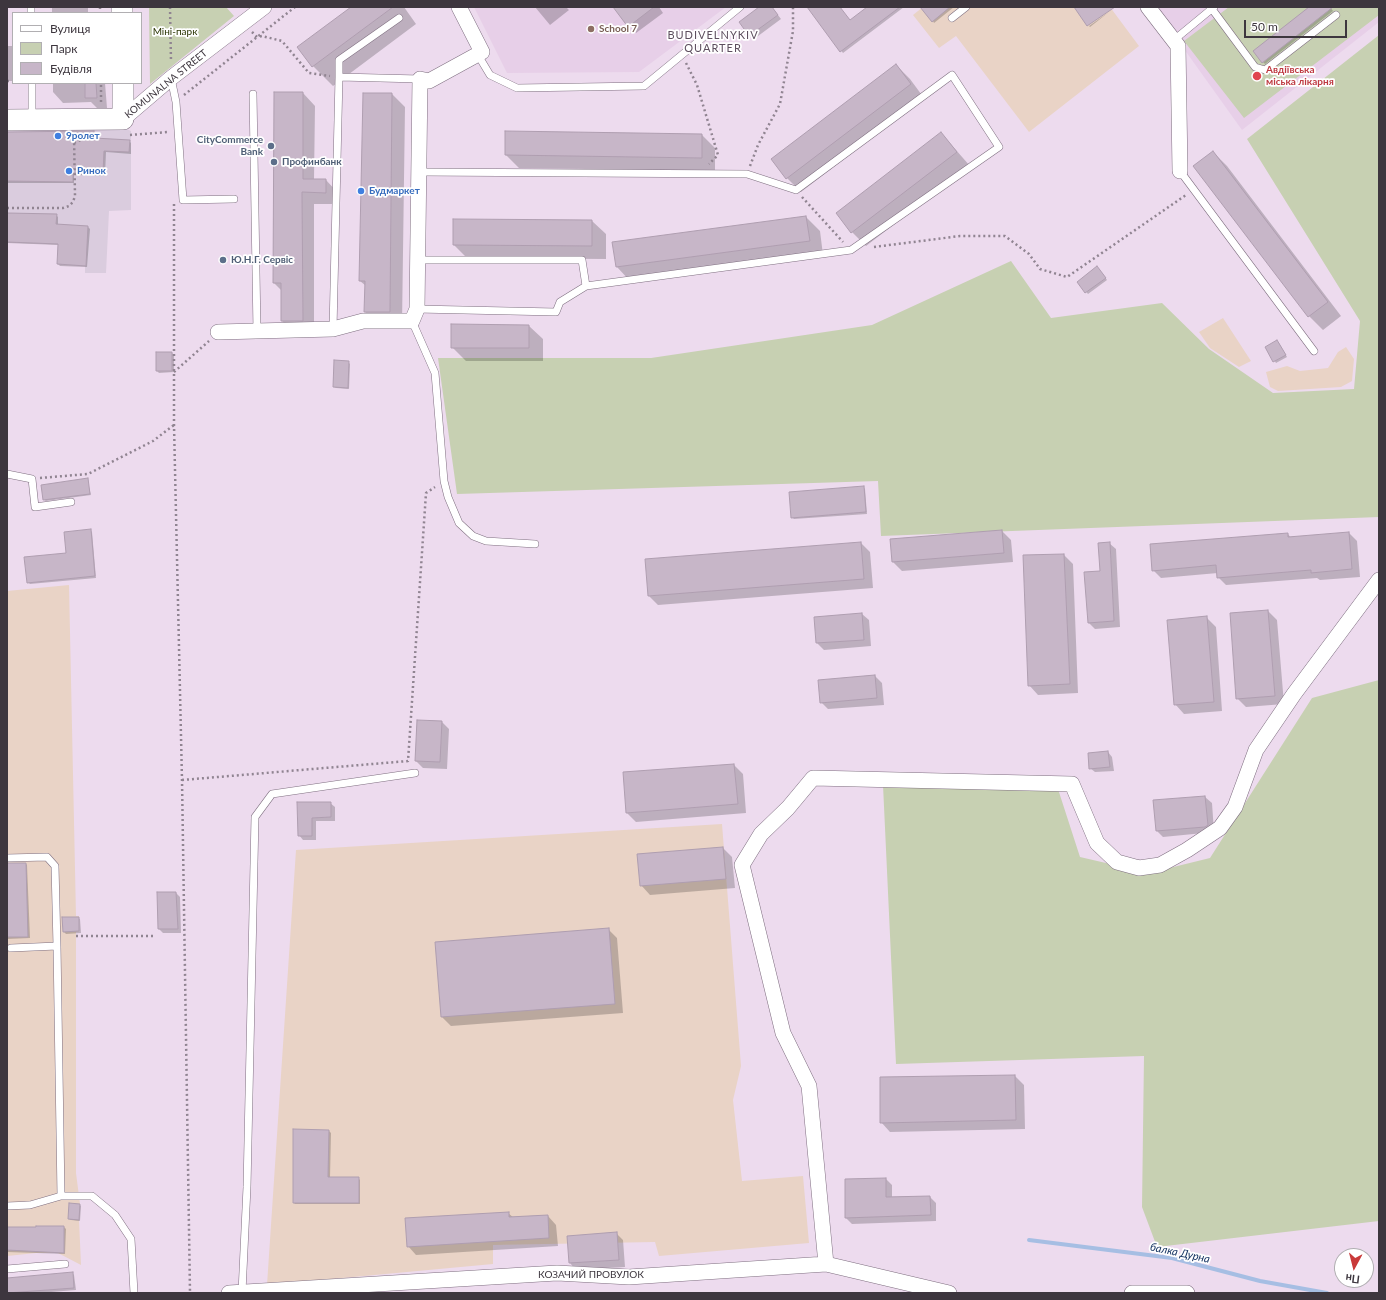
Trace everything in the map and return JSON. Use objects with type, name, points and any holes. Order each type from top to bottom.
[{"type":"main road","points":[[123,84],[123,119]]},
{"type":"main road","name":"KOMUNALNA STREET","points":[[7,120],[123,119]]},
{"type":"street","name":"KOMUNALNA STREET","points":[[123,119],[171,78],[264,7]]},
{"type":"street","points":[[218,332],[333,329],[363,321],[414,315],[418,260],[420,79],[429,81],[482,52],[459,7]]},
{"type":"street","points":[[1148,7],[1178,46],[1180,171]]},
{"type":"street","points":[[826,1264],[809,1086],[783,1033],[742,865],[761,834],[788,808],[813,778],[1072,784],[1097,843],[1117,862],[1139,868],[1160,865],[1187,850],[1220,828],[1235,807],[1256,750],[1294,694],[1379,580]]},
{"type":"street","name":"КОЗАЧИЙ ПРОВУЛОК","points":[[236,1292],[557,1273],[629,1277],[826,1264],[949,1293]]},
{"type":"street","points":[[1132,1293],[1187,1293]]},
{"type":"lane","points":[[478,54],[490,75],[517,88],[644,86],[740,7]]},
{"type":"lane","points":[[952,18],[966,7]]},
{"type":"lane","points":[[1174,40],[1213,8],[1255,67],[1265,70],[1336,15]]},
{"type":"lane","points":[[333,329],[339,60],[399,18]]},
{"type":"lane","points":[[418,172],[748,174],[796,190],[952,75],[999,147],[850,250],[586,286],[560,302],[556,312],[414,315],[435,373],[444,481],[448,497],[459,524],[473,536],[486,541],[535,544]]},
{"type":"lane","points":[[338,77],[420,79]]},
{"type":"lane","points":[[171,78],[176,102],[182,200],[234,199]]},
{"type":"lane","points":[[32,84],[32,120]]},
{"type":"lane","points":[[253,94],[257,331]]},
{"type":"lane","points":[[1180,171],[1314,351]]},
{"type":"lane","points":[[418,260],[582,260],[586,286]]},
{"type":"lane","points":[[7,474],[32,479],[35,507],[72,502]]},
{"type":"lane","points":[[236,1292],[247,1187],[255,817],[272,794],[415,773]]},
{"type":"lane","points":[[7,858],[47,857],[55,866],[61,1196]]},
{"type":"lane","points":[[11,948],[57,946]]},
{"type":"lane","points":[[7,1206],[30,1205],[61,1196],[92,1196],[115,1215],[131,1239],[134,1293]]},
{"type":"lane","points":[[7,1269],[65,1264]]},
{"type":"path","points":[[170,7],[171,78]]},
{"type":"path","points":[[176,102],[295,7]]},
{"type":"path","points":[[748,174],[758,145],[780,104],[793,31],[793,7]]},
{"type":"path","points":[[244,22],[257,37]]},
{"type":"path","points":[[257,37],[262,36],[282,41],[309,73],[338,77]]},
{"type":"path","points":[[681,55],[696,85],[718,155],[709,162],[709,174]]},
{"type":"path","points":[[168,127],[168,140]]},
{"type":"path","points":[[7,208],[63,208],[69,206],[73,202],[75,196],[74,135]]},
{"type":"path","points":[[796,190],[850,250],[960,236],[1005,236],[1030,254],[1040,269],[1067,277],[1194,189]]},
{"type":"path","points":[[174,203],[174,425],[182,780],[190,1293]]},
{"type":"path","points":[[174,372],[218,332]]},
{"type":"path","points":[[32,479],[88,474],[153,441],[174,425]]},
{"type":"path","points":[[182,780],[408,761],[426,493],[444,481]]},
{"type":"path","points":[[76,936],[154,936]]},
{"type":"shaded area","name":"School 7","points":[[474,7],[726,7],[639,72],[507,73]]},
{"type":"shaded area","points":[[923,7],[1110,7],[1139,46],[1029,132],[956,36],[939,48],[913,15]]},
{"type":"shaded area","name":"Авдіївська міська лікарня","points":[[1154,7],[1379,7],[1379,22],[1242,130]]},
{"type":"shaded area","name":"Ринок","points":[[119,125],[131,131],[131,210],[109,211],[106,273],[85,273],[85,266],[57,264],[58,244],[7,242],[7,126]]},
{"type":"shaded area","points":[[1223,318],[1251,361],[1239,367],[1210,348],[1199,332]]},
{"type":"shaded area","points":[[1346,347],[1354,359],[1352,381],[1341,387],[1278,391],[1270,387],[1266,372],[1287,366],[1300,371],[1328,368],[1338,352]]},
{"type":"shaded area","points":[[69,585],[76,916],[79,916],[79,931],[76,932],[76,1173],[80,1204],[79,1220],[81,1265],[58,1253],[36,1253],[7,1256],[7,591]]},
{"type":"shaded area","points":[[722,824],[741,1066],[733,1100],[742,1181],[803,1176],[809,1243],[659,1256],[655,1242],[493,1245],[493,1264],[267,1285],[296,850]]},
{"type":"green space","name":"Міні-парк","points":[[149,7],[226,7],[234,16],[150,84]]},
{"type":"green space","name":"Авдіївська міська лікарня","points":[[1229,7],[1379,7],[1379,15],[1244,118],[1184,41]]},
{"type":"green space","points":[[1379,35],[1379,517],[881,536],[878,481],[457,494],[438,358],[651,358],[872,325],[1011,261],[1051,318],[1162,303],[1209,349],[1273,393],[1354,389],[1360,321],[1247,139]]},
{"type":"green space","points":[[1379,680],[1379,1221],[1157,1247],[1142,1207],[1144,1056],[896,1064],[883,785],[1058,789],[1080,857],[1149,873],[1210,858],[1312,698]]},
{"type":"building","points":[[351,7],[393,7],[312,67],[297,47]]},
{"type":"building","points":[[613,7],[654,7],[628,27]]},
{"type":"building","points":[[759,7],[772,7],[778,15],[749,36],[739,22]]},
{"type":"building","points":[[807,7],[840,7],[850,20],[867,7],[900,7],[840,52]]},
{"type":"building","points":[[920,7],[950,7],[932,22]]},
{"type":"building","points":[[1074,7],[1115,7],[1087,26]]},
{"type":"building","points":[[1309,7],[1333,7],[1262,63],[1253,51]]},
{"type":"building","points":[[896,64],[911,84],[786,179],[771,159]]},
{"type":"building","points":[[85,84],[96,84],[97,98],[85,98]]},
{"type":"building","points":[[274,92],[303,92],[303,179],[326,179],[326,193],[302,192],[303,321],[281,321],[281,283],[273,283]]},
{"type":"building","points":[[363,93],[392,93],[390,312],[364,312],[365,281],[359,281]]},
{"type":"building","points":[[94,131],[94,138],[130,140],[129,152],[104,151],[103,174],[73,173],[73,182],[7,181],[7,132]]},
{"type":"building","points":[[505,131],[702,134],[702,158],[505,155]]},
{"type":"building","points":[[941,132],[957,152],[851,233],[836,213]]},
{"type":"building","points":[[1213,151],[1328,302],[1308,317],[1193,166]]},
{"type":"building","points":[[7,213],[57,214],[56,224],[88,226],[86,266],[57,264],[58,244],[7,242]]},
{"type":"building","points":[[806,216],[810,241],[616,267],[612,242]]},
{"type":"building","points":[[453,219],[592,220],[592,246],[453,245]]},
{"type":"building","points":[[1097,266],[1106,278],[1085,293],[1077,282]]},
{"type":"building","points":[[451,324],[529,325],[529,348],[451,348]]},
{"type":"building","points":[[1277,340],[1286,355],[1273,362],[1265,347]]},
{"type":"building","points":[[156,352],[172,352],[172,371],[156,371]]},
{"type":"building","points":[[334,360],[349,361],[348,388],[333,387]]},
{"type":"building","points":[[88,478],[90,494],[43,500],[41,485]]},
{"type":"building","points":[[864,486],[866,512],[791,518],[789,492]]},
{"type":"building","points":[[91,529],[95,576],[27,583],[24,557],[66,553],[64,532]]},
{"type":"building","points":[[1002,530],[1004,553],[892,562],[890,539]]},
{"type":"building","points":[[1349,532],[1352,569],[1311,573],[1311,570],[1217,578],[1216,565],[1152,571],[1150,544],[1288,533],[1288,537]]},
{"type":"building","points":[[861,542],[864,579],[648,596],[645,559]]},
{"type":"building","points":[[1110,542],[1114,621],[1088,623],[1084,572],[1100,571],[1098,543]]},
{"type":"building","points":[[1064,554],[1070,684],[1028,686],[1023,555]]},
{"type":"building","points":[[1268,610],[1275,696],[1236,699],[1230,613]]},
{"type":"building","points":[[862,613],[864,640],[816,643],[814,617]]},
{"type":"building","points":[[1207,616],[1214,702],[1174,705],[1167,620]]},
{"type":"building","points":[[875,675],[877,698],[820,703],[818,680]]},
{"type":"building","points":[[417,720],[442,721],[440,762],[415,761]]},
{"type":"building","points":[[1108,751],[1110,767],[1089,769],[1088,753]]},
{"type":"building","points":[[734,764],[738,804],[626,813],[623,772]]},
{"type":"building","points":[[1205,796],[1208,825],[1205,827],[1156,831],[1153,800]]},
{"type":"building","points":[[297,802],[331,802],[331,817],[312,818],[312,836],[298,836]]},
{"type":"building","points":[[723,847],[726,879],[640,886],[637,854]]},
{"type":"building","points":[[7,863],[26,863],[28,937],[7,937]]},
{"type":"building","points":[[157,892],[176,892],[178,929],[158,929]]},
{"type":"building","points":[[62,917],[79,917],[79,931],[63,932]]},
{"type":"building","points":[[609,928],[615,1004],[441,1017],[435,942]]},
{"type":"building","points":[[1015,1075],[1016,1120],[880,1123],[880,1077]]},
{"type":"building","points":[[293,1129],[329,1130],[328,1177],[359,1177],[359,1203],[293,1203]]},
{"type":"building","points":[[886,1178],[886,1197],[930,1196],[931,1215],[845,1218],[845,1179]]},
{"type":"building","points":[[69,1203],[80,1204],[79,1220],[68,1219]]},
{"type":"building","points":[[509,1212],[509,1217],[548,1215],[549,1238],[407,1247],[405,1218]]},
{"type":"building","points":[[64,1226],[64,1253],[7,1250],[7,1227]]},
{"type":"building","points":[[617,1232],[619,1260],[569,1263],[567,1236]]},
{"type":"building","points":[[73,1272],[74,1288],[7,1293],[7,1278]]},
{"type":"waterway","name":"балка Дурна","points":[[1029,1240],[1172,1258],[1260,1281],[1327,1293]]},
{"type":"place","name":"School 7","points":[[591,29]]},
{"type":"place","name":"Авдіївська міська лікарня","points":[[1257,76]]},
{"type":"place","name":"9ролет","points":[[58,136]]},
{"type":"place","name":"CityCommerce Bank","points":[[271,146]]},
{"type":"place","name":"Профинбанк","points":[[274,162]]},
{"type":"place","name":"Ринок","points":[[69,171]]},
{"type":"place","name":"Будмаркет","points":[[361,191]]},
{"type":"place","name":"Ю.Н.Г. Сервіс","points":[[223,260]]},
{"type":"district","name":"BUDIVELNYKIV QUARTER","points":[[713,41]]}]
